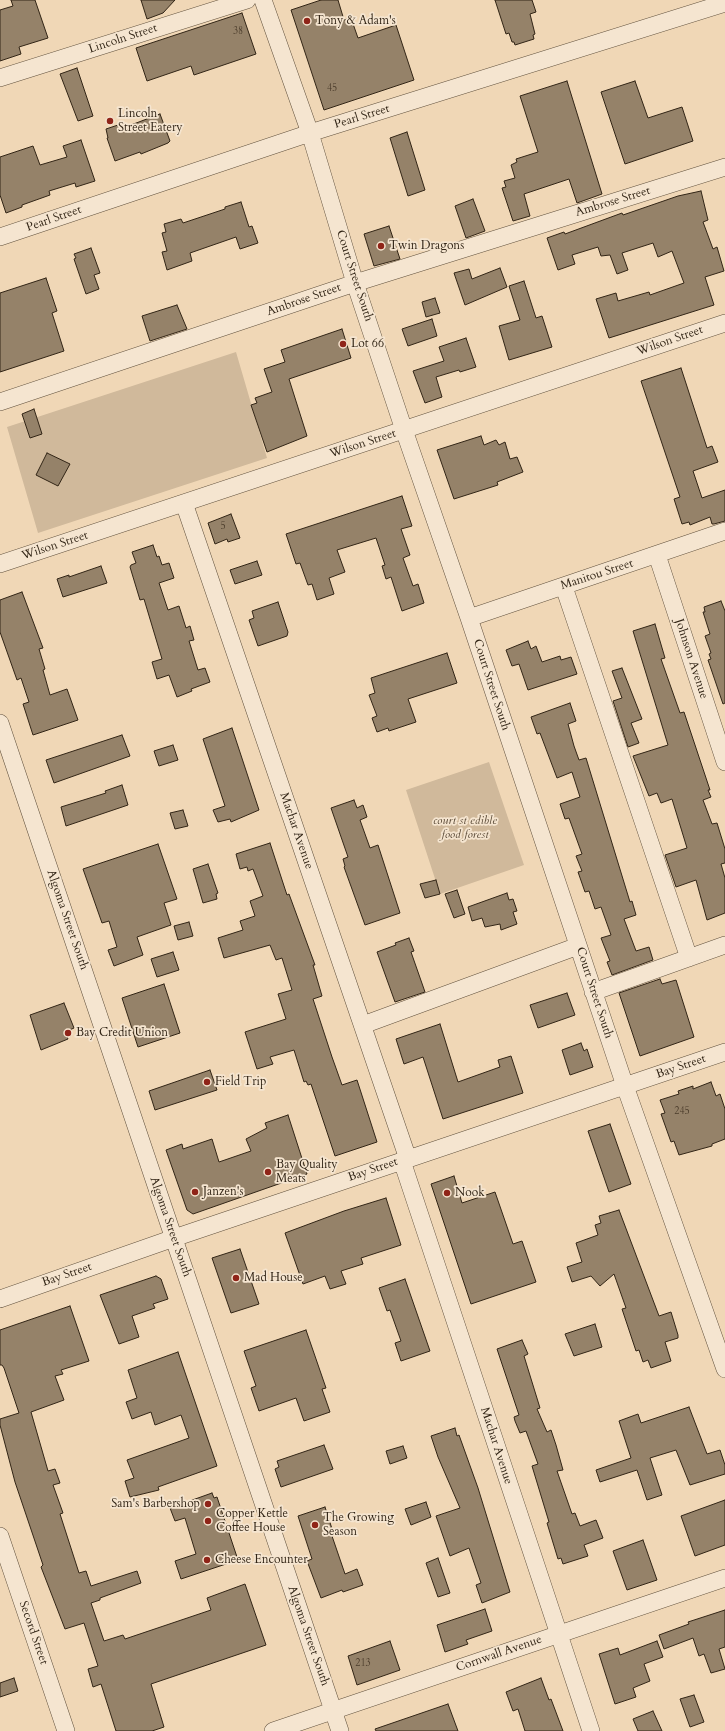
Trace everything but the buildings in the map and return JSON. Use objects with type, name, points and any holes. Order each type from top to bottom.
[{"type":"street","name":"Lincoln Street","points":[[0,78],[247,0]]},
{"type":"street","name":"Court Street South","points":[[263,0],[310,133],[356,283],[404,430],[469,618],[593,992],[725,1369]]},
{"type":"street","name":"Pearl Street","points":[[0,237],[310,133],[725,3]]},
{"type":"street","name":"Ambrose Street","points":[[0,402],[356,283],[725,167]]},
{"type":"street","name":"Wilson Street","points":[[0,564],[725,323]]},
{"type":"street","name":"Machar Avenue","points":[[184,503],[363,1025],[558,1634],[591,1731]]},
{"type":"street","name":"Manitou Street","points":[[469,618],[564,587],[725,531]]},
{"type":"street","name":"Johnson Avenue","points":[[657,555],[725,762]]},
{"type":"street","points":[[564,587],[689,958]]},
{"type":"street","name":"Algoma Street South","points":[[0,723],[340,1731]]},
{"type":"street","points":[[593,992],[725,945]]},
{"type":"street","points":[[363,1025],[578,946]]},
{"type":"street","name":"Bay Street","points":[[0,1298],[725,1052]]},
{"type":"street","name":"Secord Street","points":[[0,1536],[66,1731]]},
{"type":"street","name":"Cornwall Avenue","points":[[273,1731],[725,1578]]},
{"type":"green space","points":[[236,352],[267,458],[38,533],[7,427]]},
{"type":"green space","name":"court st edible food forest","points":[[489,762],[524,865],[440,894],[406,790]]},
{"type":"place","name":"Tony & Adam's","points":[[307,21]]},
{"type":"place","name":"Lincoln Street Eatery","points":[[110,121]]},
{"type":"place","name":"Twin Dragons","points":[[381,246]]},
{"type":"place","name":"Lot 66","points":[[343,344]]},
{"type":"place","name":"Bay Credit Union","points":[[68,1033]]},
{"type":"place","name":"Field Trip","points":[[207,1082]]},
{"type":"place","name":"Bay Quality Meats","points":[[268,1172]]},
{"type":"place","name":"Janzen's","points":[[195,1192]]},
{"type":"place","name":"Nook","points":[[447,1193]]},
{"type":"place","name":"Mad House","points":[[236,1278]]},
{"type":"place","name":"Sam's Barbershop","points":[[208,1504]]},
{"type":"place","name":"Copper Kettle Coffee House","points":[[208,1521]]},
{"type":"place","name":"The Growing Season","points":[[315,1525]]},
{"type":"place","name":"Cheese Encounter","points":[[207,1560]]}]
